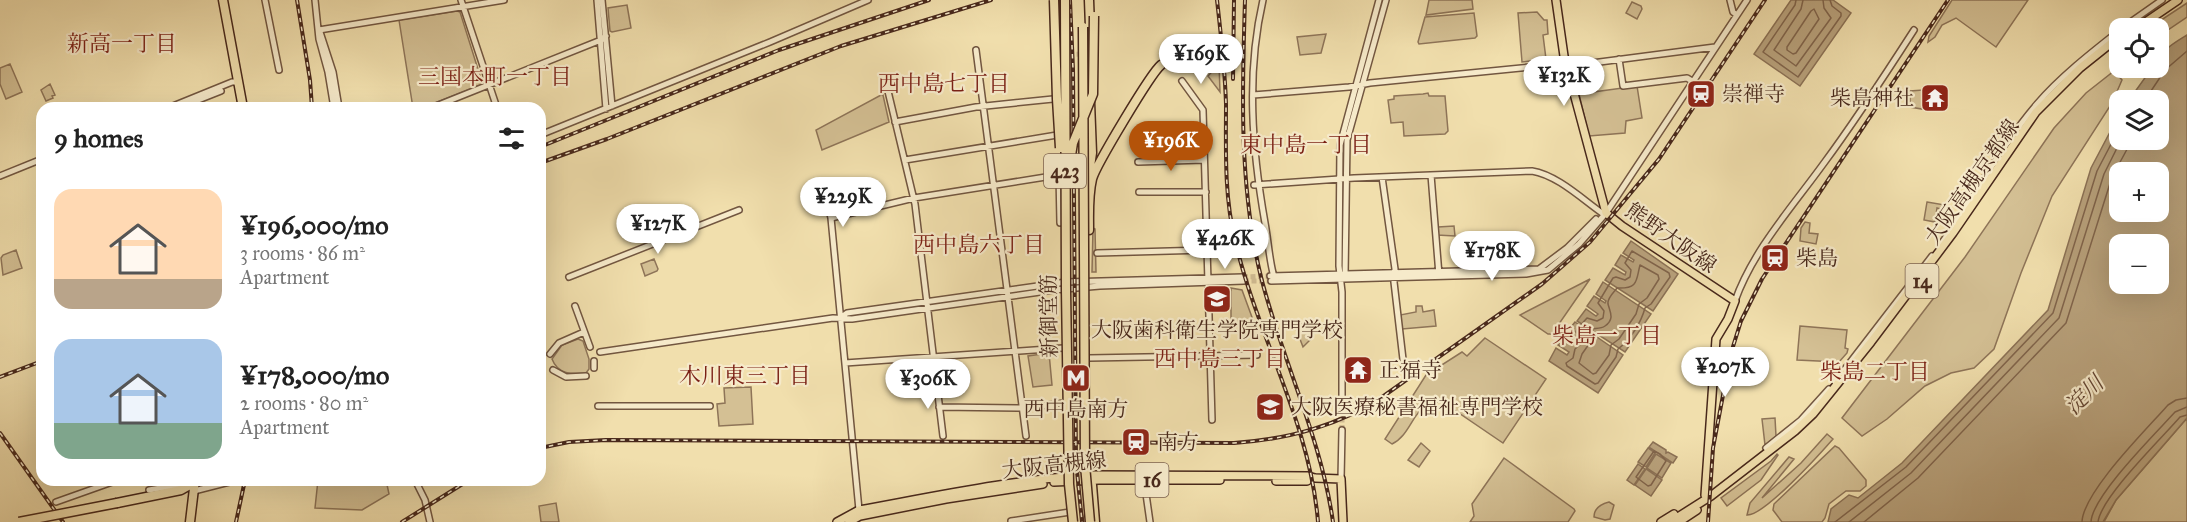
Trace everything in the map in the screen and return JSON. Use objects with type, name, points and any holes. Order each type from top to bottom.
[{"type":"highway","points":[[224,0],[242,102]]},
{"type":"highway","points":[[1054,0],[1058,113],[1065,199]]},
{"type":"highway","points":[[1057,97],[1060,0]]},
{"type":"highway","name":"新御堂筋","points":[[1065,0],[1065,345],[1069,484],[1074,522]]},
{"type":"highway","points":[[1084,0],[1092,18]]},
{"type":"highway","name":"新御堂筋","points":[[1084,0],[1086,465],[1090,522]]},
{"type":"highway","points":[[1065,345],[1071,295],[1071,157],[1073,143],[1093,94],[1090,0]]},
{"type":"highway","name":"423","points":[[1089,477],[1086,468],[1085,247],[1086,189],[1092,144],[1090,78],[1092,18]]},
{"type":"highway","points":[[1084,260],[1089,238],[1090,194],[1094,175],[1161,65]]},
{"type":"highway","name":"423","points":[[1057,97],[1066,286],[1069,468],[1072,478]]},
{"type":"highway","points":[[1089,477],[1095,522]]},
{"type":"highway","points":[[1072,478],[1078,522]]},
{"type":"highway","points":[[19,522],[181,490],[190,486]]},
{"type":"highway","points":[[190,522],[195,486]]},
{"type":"main road","name":"熊野大阪線","points":[[1556,0],[1560,39],[1604,212],[1735,301]]},
{"type":"main road","points":[[2144,18],[2170,0]]},
{"type":"main road","points":[[2152,18],[2178,0]]},
{"type":"main road","name":"大阪高槻京都線","points":[[1670,522],[1716,492],[1795,431],[1813,414],[1865,350],[1953,233],[2036,112],[2080,68],[2109,45]]},
{"type":"main road","name":"大阪高槻京都線","points":[[1679,522],[1801,432],[1817,416],[1869,352],[1956,236],[2040,114],[2067,86],[2109,51]]},
{"type":"main road","points":[[1704,495],[1716,339],[1728,320],[1735,301]]},
{"type":"main road","name":"大阪高槻線","points":[[837,522],[859,510],[1072,478],[1308,476],[1341,479]]},
{"type":"main road","name":"大阪高槻線","points":[[1089,477],[1144,480],[1308,481],[1315,478]]},
{"type":"main road","name":"大阪高槻線","points":[[849,522],[860,516],[946,499],[1072,478]]},
{"type":"main road","points":[[1341,479],[1343,522]]},
{"type":"main road","name":"大阪高槻京都線","points":[[1661,522],[1704,495],[1716,492]]},
{"type":"street","points":[[265,0],[279,70]]},
{"type":"street","points":[[315,0],[319,30],[333,72],[336,102]]},
{"type":"street","points":[[319,30],[462,3],[504,0]]},
{"type":"street","points":[[597,0],[603,38]]},
{"type":"street","points":[[602,0],[609,107]]},
{"type":"street","points":[[546,133],[868,0]]},
{"type":"street","points":[[1263,0],[1253,52],[1253,95],[1256,184],[1272,277],[1544,273],[1573,250],[1614,201],[1747,0]]},
{"type":"street","points":[[1342,405],[1343,179],[1341,141],[1379,0]]},
{"type":"street","points":[[1343,179],[1347,140],[1386,0]]},
{"type":"street","points":[[1730,0],[1733,12],[1737,15]]},
{"type":"street","points":[[2137,18],[2162,0]]},
{"type":"street","points":[[462,3],[494,102]]},
{"type":"street","points":[[1735,301],[1748,272],[1763,248],[1837,146],[1914,30]]},
{"type":"street","points":[[446,102],[603,38]]},
{"type":"street","points":[[1766,448],[1807,415],[1855,357],[1942,243],[2038,102],[2109,39]]},
{"type":"street","points":[[1253,95],[1355,87],[1362,84],[1503,69],[1566,65],[1715,47]]},
{"type":"street","points":[[976,50],[1026,436]]},
{"type":"street","points":[[1619,59],[1623,86],[1687,78],[1692,81]]},
{"type":"street","points":[[1182,81],[1203,109],[1212,420]]},
{"type":"street","points":[[183,102],[232,82],[239,82]]},
{"type":"street","points":[[192,102],[239,82]]},
{"type":"street","points":[[886,87],[914,198],[943,436]]},
{"type":"street","points":[[895,122],[982,106],[1057,97]]},
{"type":"street","points":[[904,160],[1057,135]]},
{"type":"street","points":[[1138,162],[1204,160]]},
{"type":"street","points":[[0,178],[36,163]]},
{"type":"street","points":[[1256,184],[1537,172],[1559,183],[1604,212]]},
{"type":"street","points":[[831,218],[914,198],[1062,175],[1089,173]]},
{"type":"street","points":[[1060,223],[1062,175]]},
{"type":"street","points":[[1431,175],[1439,274]]},
{"type":"street","points":[[1382,177],[1406,371]]},
{"type":"street","points":[[824,189],[831,218],[859,510]]},
{"type":"street","points":[[1139,192],[1206,192]]},
{"type":"street","points":[[569,277],[739,210]]},
{"type":"street","points":[[1097,253],[1206,250]]},
{"type":"street","points":[[600,352],[840,318],[847,313],[927,305],[1066,286],[1244,279]]},
{"type":"street","points":[[575,306],[590,347]]},
{"type":"street","points":[[550,354],[560,343],[584,332]]},
{"type":"street","points":[[845,363],[1015,353],[1065,345]]},
{"type":"street","points":[[1089,358],[1257,355]]},
{"type":"street","points":[[594,361],[594,368]]},
{"type":"street","points":[[553,370],[566,377],[585,376]]},
{"type":"street","points":[[939,407],[1023,408],[1064,403]]},
{"type":"street","points":[[598,406],[710,406]]},
{"type":"street","points":[[1341,430],[1341,479]]},
{"type":"street","points":[[1144,480],[1150,522]]},
{"type":"street","points":[[56,502],[101,486]]},
{"type":"street","points":[[149,490],[180,486]]},
{"type":"street","points":[[418,486],[425,500],[430,522]]},
{"type":"street","points":[[1011,522],[1070,512]]},
{"type":"shaded area","points":[[1429,0],[1472,0],[1473,9],[1426,15]]},
{"type":"shaded area","points":[[1952,0],[2028,0],[1996,47],[1956,18],[1942,25],[1935,37],[1928,42],[1929,36]]},
{"type":"shaded area","points":[[1632,2],[1641,6],[1642,9],[1637,19],[1626,13]]},
{"type":"shaded area","points":[[2187,3],[2187,17],[2169,29],[2169,18],[2164,18]]},
{"type":"shaded area","points":[[627,5],[631,28],[610,31],[608,8]]},
{"type":"shaded area","points":[[460,12],[481,85],[437,102],[412,102],[399,20]]},
{"type":"shaded area","points":[[1537,12],[1544,20],[1547,20],[1548,34],[1543,35],[1546,59],[1522,62],[1518,13]]},
{"type":"shaded area","points":[[1474,13],[1477,36],[1475,38],[1419,44],[1425,17]]},
{"type":"shaded area","points":[[1326,34],[1321,53],[1300,55],[1297,37]]},
{"type":"shaded area","points":[[10,64],[22,92],[6,99],[0,84],[0,68]]},
{"type":"shaded area","points":[[1219,64],[1220,92],[1208,76]]},
{"type":"shaded area","points":[[2109,75],[2109,78],[2122,80],[2118,90],[2109,90],[2109,108],[2052,196],[1994,349],[1974,368],[1951,373],[1925,386],[1887,419],[1862,436],[1842,418],[1965,257],[2054,128],[2086,93]]},
{"type":"shaded area","points":[[50,84],[55,95],[46,101],[41,90]]},
{"type":"shaded area","points":[[1637,86],[1642,118],[1626,121],[1625,133],[1589,136],[1579,94]]},
{"type":"shaded area","points":[[1923,90],[1922,109],[1910,107],[1910,91]]},
{"type":"shaded area","points":[[1423,94],[1445,96],[1448,131],[1445,134],[1404,136],[1403,122],[1391,123],[1388,100],[1394,99],[1394,96]]},
{"type":"shaded area","points":[[883,95],[889,122],[822,150],[816,130]]},
{"type":"shaded area","points":[[1927,202],[1945,205],[1944,210],[1937,208],[1935,222],[1924,220]]},
{"type":"shaded area","points":[[1805,222],[1810,223],[1809,233],[1818,234],[1816,244],[1800,241],[1801,228]]},
{"type":"shaded area","points":[[1454,226],[1455,236],[1437,235],[1438,227]]},
{"type":"shaded area","points":[[1093,228],[1095,229],[1096,272],[1092,272]]},
{"type":"shaded area","points":[[1517,237],[1518,265],[1483,266],[1481,264],[1481,238]]},
{"type":"shaded area","points":[[16,250],[22,268],[3,275],[1,258]]},
{"type":"shaded area","points":[[654,259],[657,271],[645,276],[641,264]]},
{"type":"shaded area","points":[[1590,279],[1552,334],[1548,334],[1520,315]]},
{"type":"shaded area","points":[[1231,288],[1242,290],[1252,322],[1231,323]]},
{"type":"shaded area","points":[[1416,306],[1422,306],[1423,312],[1434,310],[1436,326],[1402,329],[1400,315],[1416,312]]},
{"type":"shaded area","points":[[1293,321],[1310,325],[1310,340],[1303,347]]},
{"type":"shaded area","points":[[1800,326],[1847,330],[1845,348],[1848,349],[1847,353],[1839,362],[1797,360]]},
{"type":"shaded area","points":[[1485,338],[1546,379],[1503,443],[1444,403],[1426,405],[1400,439],[1392,444],[1385,439],[1426,375],[1462,352],[1467,356]]},
{"type":"shaded area","points":[[578,339],[583,341],[589,359],[589,369],[586,373],[562,371],[552,359],[562,345]]},
{"type":"shaded area","points":[[1049,353],[1052,385],[1033,387],[1028,356]]},
{"type":"shaded area","points":[[751,387],[753,424],[719,426],[717,404],[725,403],[724,388]]},
{"type":"shaded area","points":[[1775,418],[1776,436],[1765,445],[1762,419]]},
{"type":"shaded area","points":[[2187,418],[2187,522],[2104,522],[2116,500]]},
{"type":"shaded area","points":[[1827,434],[1833,439],[1804,470],[1766,506],[1747,515],[1750,503],[1789,457],[1794,459],[1762,498],[1801,463]]},
{"type":"shaded area","points":[[1421,443],[1430,451],[1419,467],[1408,460]]},
{"type":"shaded area","points":[[1835,446],[1866,480],[1866,486],[1860,491],[1846,491],[1829,504],[1822,522],[1782,522],[1773,510],[1774,504]]},
{"type":"shaded area","points":[[1777,454],[1761,480],[1727,506],[1721,498]]},
{"type":"shaded area","points":[[1504,458],[1574,509],[1568,522],[1470,522],[1474,516],[1472,504]]},
{"type":"shaded area","points":[[317,486],[387,486],[389,494],[362,510],[315,508]]},
{"type":"shaded area","points":[[1609,502],[1614,505],[1610,519],[1594,517],[1598,507]]},
{"type":"shaded area","points":[[556,503],[559,522],[541,522],[539,506]]},
{"type":"water","points":[[1791,0],[1833,0],[1851,13],[1800,86],[1754,54]]},
{"type":"water","name":"淀川","points":[[2187,35],[2187,418],[2116,500],[2103,522],[1828,522],[1831,509],[1849,495],[1858,498],[1902,463],[2048,310],[2091,168],[2109,134],[2109,150],[2169,150],[2169,90],[2136,90],[2145,78],[2169,78],[2169,47]]},
{"type":"water","points":[[1631,241],[1678,274],[1653,311],[1605,280],[1613,268],[1625,275],[1626,272],[1615,265],[1621,255],[1633,262],[1634,260],[1623,253]]},
{"type":"water","points":[[1603,282],[1651,314],[1625,352],[1577,321],[1586,309],[1596,316],[1598,314],[1587,306],[1594,296],[1605,303],[1606,301],[1596,294]]},
{"type":"water","points":[[1575,322],[1623,355],[1598,393],[1549,361],[1556,348],[1567,355],[1569,352],[1558,345],[1564,335],[1575,342],[1577,340],[1566,333]]},
{"type":"water","points":[[1653,442],[1666,450],[1666,453],[1677,457],[1673,463],[1649,447]]},
{"type":"water","points":[[1648,448],[1655,453],[1646,467],[1638,462]]},
{"type":"water","points":[[1656,454],[1671,463],[1662,478],[1647,468]]},
{"type":"water","points":[[1638,464],[1645,469],[1634,485],[1627,480]]},
{"type":"water","points":[[1646,469],[1662,480],[1651,496],[1635,485]]},
{"type":"tunnel","points":[[1054,55],[1085,54]]},
{"type":"tunnel","points":[[1243,277],[1270,276]]},
{"type":"tunnel","points":[[1244,281],[1271,281]]},
{"type":"tunnel","points":[[1342,405],[1342,430]]},
{"type":"railway","points":[[297,0],[312,102]]},
{"type":"railway","points":[[546,145],[779,50],[929,0]]},
{"type":"railway","points":[[546,161],[841,46],[991,0]]},
{"type":"railway","points":[[1070,0],[1073,69],[1076,461],[1082,522]]},
{"type":"railway","points":[[1217,0],[1225,78],[1226,172],[1231,223],[1256,310],[1305,449],[1318,522]]},
{"type":"railway","points":[[1233,79],[1234,0]]},
{"type":"railway","points":[[1245,0],[1243,69],[1245,174],[1254,243],[1261,277],[1279,338],[1320,460],[1333,522]]},
{"type":"railway","points":[[546,447],[569,442],[606,440],[1234,443],[1294,434],[1332,423],[1385,395],[1542,284],[1590,242],[1659,159],[1765,0]]},
{"type":"railway","points":[[1708,522],[1713,448],[1731,353],[1741,321],[1762,279],[1948,0]]},
{"type":"railway","points":[[0,377],[36,363]]},
{"type":"railway","points":[[0,433],[36,484]]},
{"type":"railway","points":[[38,486],[63,522]]},
{"type":"railway","points":[[236,522],[244,486]]},
{"type":"railway","points":[[402,522],[459,486]]},
{"type":"place","name":"崇禅寺","points":[[1701,94]]},
{"type":"place","name":"柴島神社","points":[[1935,98]]},
{"type":"place","name":"柴島","points":[[1775,258]]},
{"type":"place","name":"大阪歯科衛生学院専門学校","points":[[1217,299]]},
{"type":"place","name":"正福寺","points":[[1358,370]]},
{"type":"place","name":"西中島南方","points":[[1076,378]]},
{"type":"place","name":"大阪医療秘書福祉専門学校","points":[[1270,407]]},
{"type":"place","name":"南方","points":[[1136,442]]},
{"type":"district","name":"新高一丁目","points":[[122,43]]},
{"type":"district","name":"三国本町一丁目","points":[[495,76]]},
{"type":"district","name":"西中島七丁目","points":[[944,83]]},
{"type":"district","name":"東中島一丁目","points":[[1306,144]]},
{"type":"district","name":"西中島六丁目","points":[[979,244]]},
{"type":"district","name":"柴島一丁目","points":[[1607,335]]},
{"type":"district","name":"西中島三丁目","points":[[1220,358]]},
{"type":"district","name":"柴島二丁目","points":[[1875,371]]},
{"type":"district","name":"木川東三丁目","points":[[745,375]]}]
